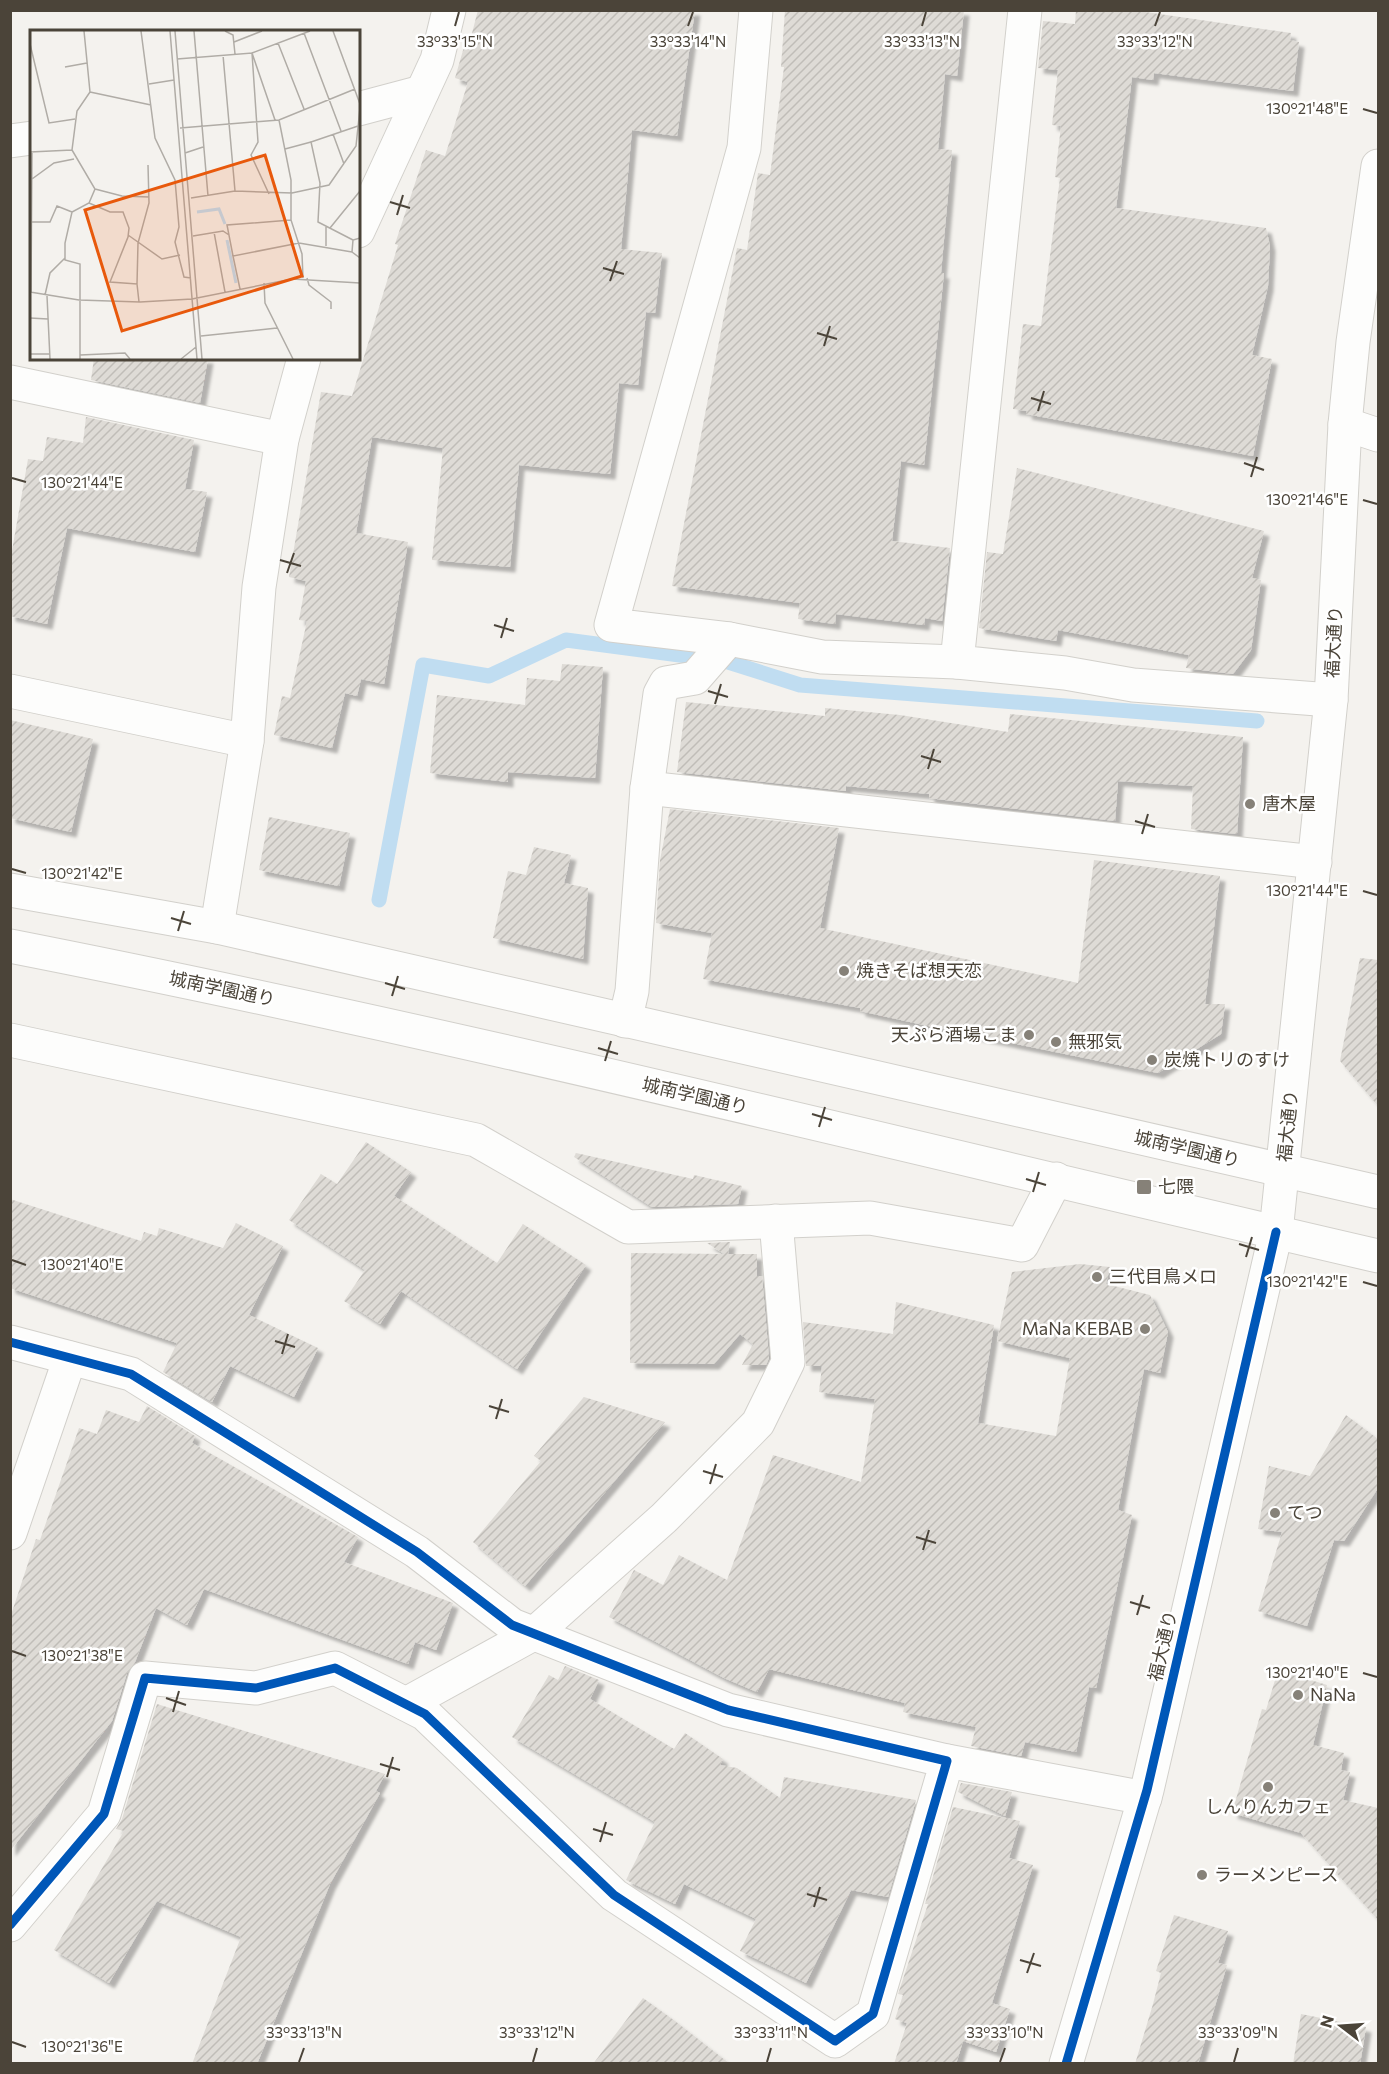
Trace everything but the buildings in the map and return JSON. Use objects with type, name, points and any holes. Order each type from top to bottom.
[{"type":"street","points":[[360,227],[437,60],[449,10]]},
{"type":"street","points":[[756,10],[744,148],[611,625],[729,639],[822,657],[957,662],[1065,673],[1133,685],[1331,700]]},
{"type":"street","points":[[957,662],[1025,10]]},
{"type":"street","points":[[360,108],[422,92]]},
{"type":"street","points":[[10,141],[30,138]]},
{"type":"street","name":"福大通り","points":[[1066,2064],[1145,1798],[1276,1232],[1331,700],[1345,424],[1354,330],[1378,166]]},
{"type":"street","points":[[217,927],[247,741],[259,586],[282,439],[303,360]]},
{"type":"street","points":[[10,382],[282,439]]},
{"type":"street","points":[[1345,424],[1378,435]]},
{"type":"street","points":[[625,1021],[632,991],[647,788],[660,694],[666,683],[695,678],[729,639]]},
{"type":"street","points":[[10,692],[247,741]]},
{"type":"street","points":[[647,788],[1315,862]]},
{"type":"street","name":"城南学園通り","points":[[10,890],[217,927],[1378,1192]]},
{"type":"street","name":"城南学園通り","points":[[10,946],[216,987],[1056,1179],[1378,1256]]},
{"type":"street","points":[[10,1040],[476,1140],[628,1227],[870,1218],[1022,1245],[1056,1179]]},
{"type":"street","points":[[406,1704],[535,1633],[664,1518],[758,1423],[788,1362],[776,1221]]},
{"type":"street","points":[[10,1342],[131,1374],[417,1552],[512,1625],[729,1710],[947,1761],[1145,1798]]},
{"type":"street","points":[[10,1533],[70,1358]]},
{"type":"street","points":[[10,1925],[104,1814],[145,1678],[256,1688],[335,1668],[425,1714],[614,1895],[835,2041],[873,2014],[947,1761]]},
{"type":"waterway","points":[[379,900],[423,665],[489,676],[566,640],[725,661],[800,685],[1257,721]]},
{"type":"cycle path","points":[[1066,2064],[1147,1790],[1276,1232]]},
{"type":"cycle path","points":[[10,1342],[131,1374],[417,1552],[512,1625],[728,1710],[947,1761],[873,2014],[835,2041],[614,1895],[425,1714],[335,1668],[256,1688],[145,1678],[104,1814],[10,1925]]},
{"type":"place","name":"唐木屋","points":[[1250,804]]},
{"type":"place","name":"焼きそば想天恋","points":[[844,971]]},
{"type":"place","name":"天ぷら酒場こま","points":[[1029,1035]]},
{"type":"place","name":"無邪気","points":[[1056,1042]]},
{"type":"place","name":"炭焼トリのすけ","points":[[1152,1060]]},
{"type":"place","name":"七隈","points":[[1144,1187]]},
{"type":"place","name":"三代目鳥メロ","points":[[1097,1277]]},
{"type":"place","name":"MaNa KEBAB","points":[[1145,1329]]},
{"type":"place","name":"てつ","points":[[1275,1513]]},
{"type":"place","name":"NaNa","points":[[1298,1695]]},
{"type":"place","name":"しんりんカフェ","points":[[1268,1787]]},
{"type":"place","name":"ラーメンピース","points":[[1202,1875]]}]
